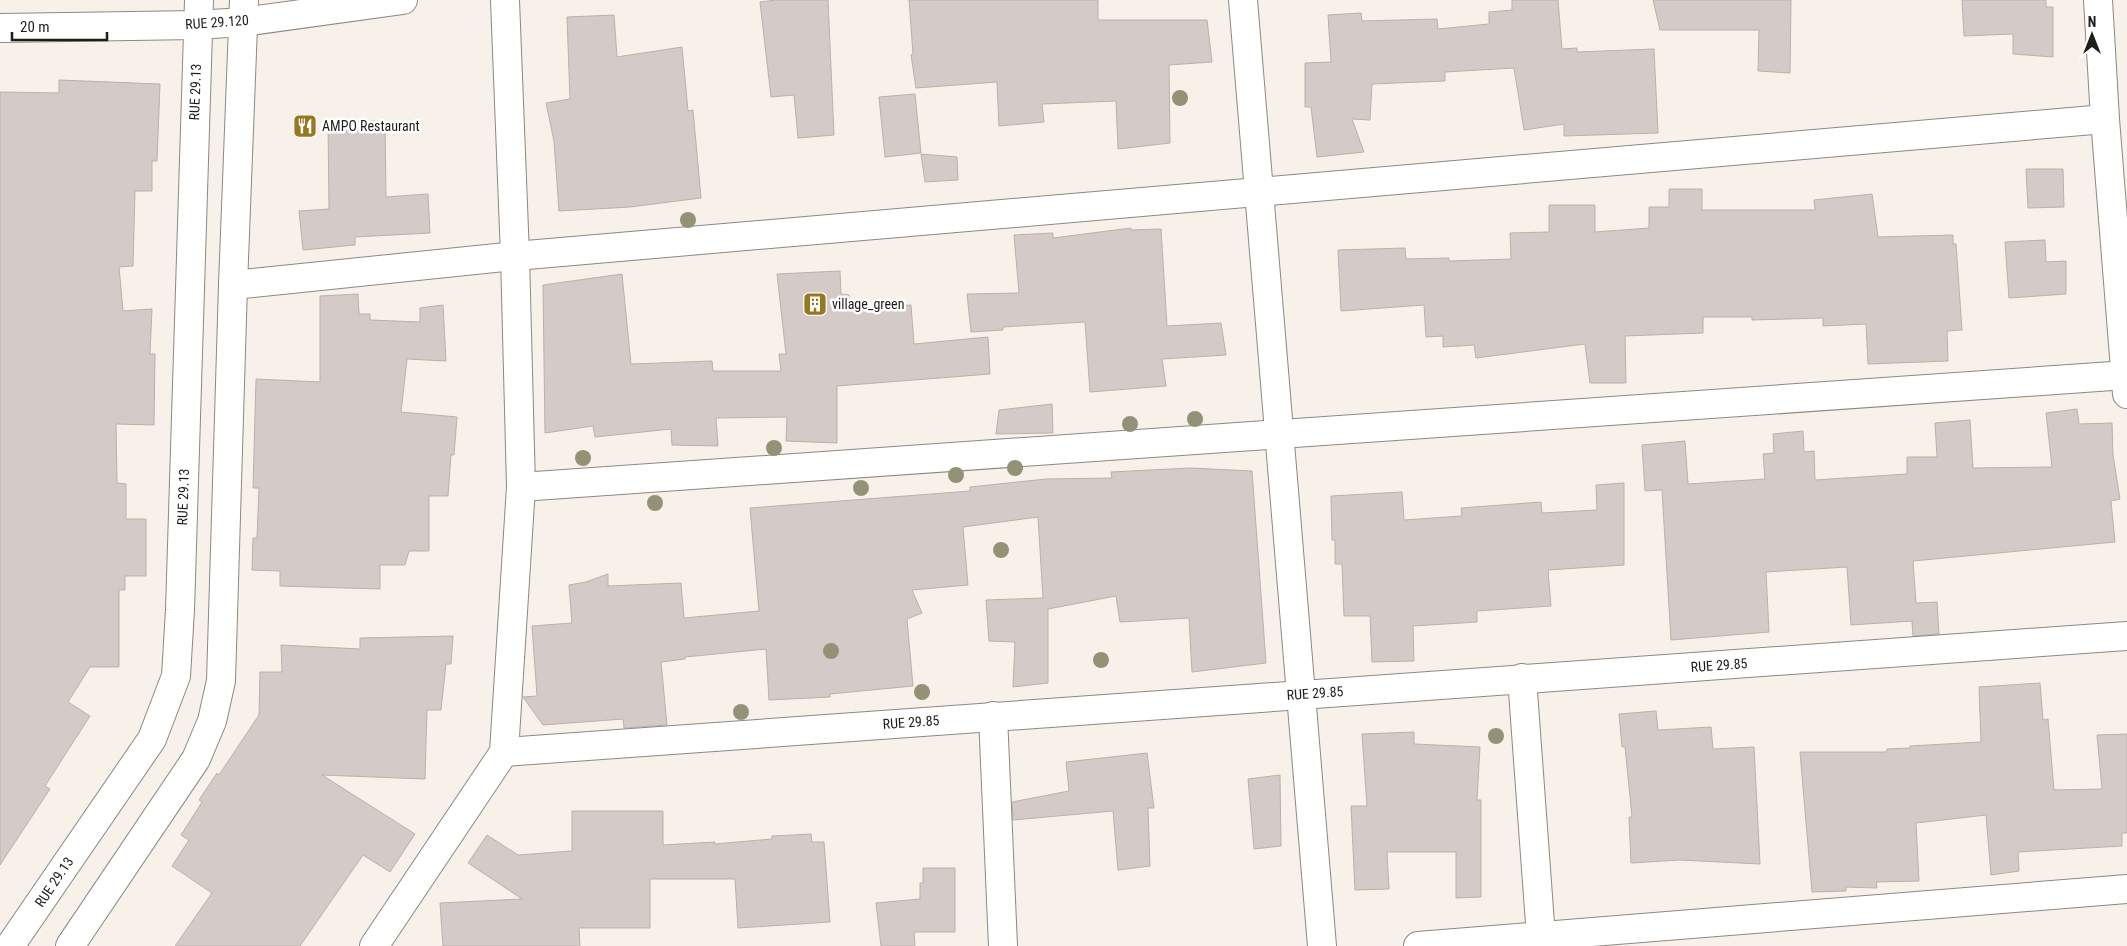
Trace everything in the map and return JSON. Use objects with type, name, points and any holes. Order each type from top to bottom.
[{"type":"street","name":"RUE 29.120","points":[[0,28],[198,12],[244,11],[403,0]]},
{"type":"street","points":[[374,946],[504,752],[521,487],[515,256],[505,0]]},
{"type":"street","points":[[1243,0],[1322,946]]},
{"type":"street","points":[[521,487],[1279,432],[2126,381],[2105,119],[2098,0]]},
{"type":"street","points":[[70,946],[196,759],[212,721],[221,681],[233,285],[244,11]]},
{"type":"street","name":"RUE 29.13","points":[[10,946],[152,739],[176,676],[180,610],[198,12]]},
{"type":"street","points":[[233,285],[515,256],[2105,119]]},
{"type":"street","name":"RUE 29.85","points":[[504,752],[2127,636]]},
{"type":"street","points":[[1522,678],[1541,936]]},
{"type":"street","points":[[993,716],[1003,946]]},
{"type":"street","points":[[1418,946],[2127,889]]},
{"type":"building","points":[[776,0],[828,0],[834,135],[798,138],[794,95],[771,97],[760,2]]},
{"type":"building","points":[[909,0],[1098,0],[1098,20],[1207,20],[1212,62],[1169,65],[1170,143],[1118,149],[1116,101],[1042,104],[1044,122],[999,126],[997,82],[916,88],[911,55],[913,54]]},
{"type":"building","points":[[1512,0],[1558,0],[1562,49],[1577,48],[1577,52],[1654,49],[1658,133],[1564,136],[1564,124],[1524,130],[1514,68],[1445,72],[1445,81],[1372,84],[1370,120],[1352,119],[1364,152],[1317,157],[1311,107],[1305,107],[1305,63],[1331,62],[1328,15],[1361,13],[1362,21],[1437,19],[1438,29],[1489,24],[1489,12],[1512,10]]},
{"type":"building","points":[[1653,0],[1791,0],[1790,73],[1758,71],[1759,30],[1660,30]]},
{"type":"building","points":[[1962,0],[2046,0],[2046,7],[2053,7],[2053,57],[2013,54],[2013,34],[1964,36]]},
{"type":"building","points":[[614,15],[617,57],[682,47],[688,111],[693,110],[701,198],[630,207],[559,211],[554,141],[546,103],[570,99],[567,17]]},
{"type":"building","points":[[59,80],[160,84],[157,161],[152,161],[152,191],[135,191],[133,266],[119,267],[123,311],[152,309],[150,354],[155,354],[154,425],[116,424],[117,483],[126,484],[126,519],[146,519],[146,576],[125,576],[125,590],[119,590],[119,667],[90,667],[68,702],[90,716],[45,786],[50,789],[0,865],[0,92],[59,93]]},
{"type":"building","points":[[915,94],[921,153],[885,157],[879,97]]},
{"type":"building","points":[[385,121],[386,197],[428,194],[430,233],[355,237],[355,245],[303,250],[299,211],[329,209],[328,122]]},
{"type":"building","points":[[921,154],[957,157],[958,180],[925,182]]},
{"type":"building","points":[[2026,169],[2063,169],[2064,207],[2028,208]]},
{"type":"building","points":[[1669,189],[1702,189],[1702,210],[1815,210],[1814,200],[1872,194],[1878,237],[1953,235],[1953,244],[1956,244],[1962,330],[1947,331],[1948,361],[1868,364],[1866,324],[1823,326],[1823,318],[1752,320],[1752,317],[1703,317],[1703,333],[1625,336],[1626,383],[1590,383],[1585,344],[1476,358],[1474,345],[1443,347],[1443,336],[1426,337],[1424,305],[1341,311],[1338,250],[1405,248],[1406,259],[1449,258],[1449,261],[1511,259],[1510,233],[1549,232],[1549,205],[1595,205],[1595,232],[1649,228],[1649,207],[1669,207]]},
{"type":"building","points":[[1131,228],[1131,230],[1161,229],[1167,326],[1221,323],[1226,355],[1162,359],[1166,386],[1090,392],[1085,322],[1003,327],[1003,330],[971,332],[967,294],[1019,293],[1014,235],[1053,233],[1053,238]]},
{"type":"building","points":[[2045,240],[2046,262],[2066,261],[2066,294],[2009,298],[2005,242]]},
{"type":"building","points":[[840,271],[841,294],[849,295],[849,309],[911,305],[914,344],[988,337],[990,374],[837,386],[837,443],[786,441],[787,417],[716,418],[718,446],[672,445],[671,429],[595,437],[593,426],[545,433],[543,285],[622,274],[631,364],[712,361],[713,371],[781,371],[779,354],[786,354],[777,274]]},
{"type":"building","points":[[358,294],[359,314],[370,314],[370,320],[420,322],[420,308],[443,305],[446,361],[407,359],[401,412],[457,417],[454,455],[451,455],[448,496],[429,496],[429,551],[409,551],[405,565],[380,565],[380,589],[280,586],[280,571],[252,570],[253,538],[257,538],[259,488],[253,488],[256,379],[320,382],[320,296]]},
{"type":"building","points":[[1052,404],[1053,433],[996,434],[999,410]]},
{"type":"building","points":[[2077,409],[2079,424],[2112,423],[2113,455],[2120,499],[2111,501],[2115,542],[1913,561],[1916,603],[1937,602],[1939,634],[1913,636],[1912,621],[1851,625],[1847,567],[1766,572],[1769,632],[1671,640],[1662,490],[1645,491],[1642,445],[1685,441],[1688,484],[1765,479],[1763,454],[1774,453],[1773,434],[1803,431],[1804,452],[1814,451],[1815,480],[1907,474],[1907,457],[1937,457],[1935,423],[1970,420],[1973,468],[2052,467],[2046,413]]},
{"type":"building","points":[[1190,468],[1252,471],[1266,663],[1192,672],[1189,618],[1120,622],[1116,596],[1048,609],[1048,683],[1013,687],[1015,642],[989,641],[986,600],[1043,598],[1038,517],[963,527],[968,585],[912,590],[922,613],[907,619],[913,686],[830,694],[830,697],[769,700],[766,649],[685,657],[685,659],[661,662],[667,725],[624,728],[623,719],[543,725],[523,697],[537,696],[532,626],[572,623],[569,585],[586,582],[608,574],[608,586],[681,583],[684,618],[759,611],[750,508],[970,491],[970,487],[1046,479],[1112,478],[1111,472]]},
{"type":"building","points":[[1624,483],[1624,565],[1548,570],[1551,606],[1477,611],[1477,622],[1413,626],[1414,661],[1372,662],[1370,616],[1344,616],[1342,564],[1335,564],[1335,540],[1332,540],[1331,496],[1402,492],[1404,520],[1462,516],[1461,508],[1541,502],[1542,513],[1597,510],[1596,485]]},
{"type":"building","points":[[453,636],[451,664],[446,664],[441,710],[427,710],[425,779],[322,775],[415,834],[390,872],[363,855],[300,946],[175,946],[212,893],[172,866],[189,840],[181,835],[202,802],[199,800],[217,773],[219,775],[259,715],[260,672],[282,672],[281,645],[360,649],[360,638]]},
{"type":"building","points":[[2040,683],[2043,720],[2048,719],[2054,790],[2102,789],[2097,735],[2127,734],[2127,833],[2122,833],[2122,846],[2018,852],[2019,871],[1991,875],[1986,815],[1916,823],[1919,881],[1876,882],[1877,888],[1846,887],[1846,891],[1812,892],[1800,752],[1886,752],[1887,749],[1910,748],[1910,746],[1981,742],[1979,687]]},
{"type":"building","points":[[1656,711],[1658,730],[1711,727],[1713,749],[1754,747],[1760,864],[1680,860],[1631,863],[1629,817],[1632,817],[1625,747],[1622,747],[1619,714]]},
{"type":"building","points":[[1414,732],[1414,744],[1480,747],[1477,800],[1481,800],[1481,897],[1456,898],[1456,852],[1387,852],[1389,889],[1355,890],[1351,806],[1367,806],[1362,734]]},
{"type":"building","points":[[1147,753],[1154,808],[1148,808],[1150,866],[1118,870],[1113,811],[1013,820],[1012,802],[1069,791],[1066,762]]},
{"type":"building","points":[[1280,775],[1281,846],[1254,849],[1248,779]]},
{"type":"building","points":[[572,811],[663,811],[663,845],[715,842],[714,844],[772,839],[772,836],[811,834],[812,842],[824,842],[830,922],[738,928],[735,879],[650,879],[650,928],[579,928],[580,946],[443,946],[440,903],[522,899],[468,863],[487,835],[518,855],[572,851]]},
{"type":"building","points":[[923,868],[955,868],[955,932],[914,932],[915,946],[881,946],[876,903],[920,899],[920,883],[923,883]]},
{"type":"place","name":"AMPO Restaurant","points":[[305,126]]},
{"type":"place","name":"village_green","points":[[815,304]]}]
